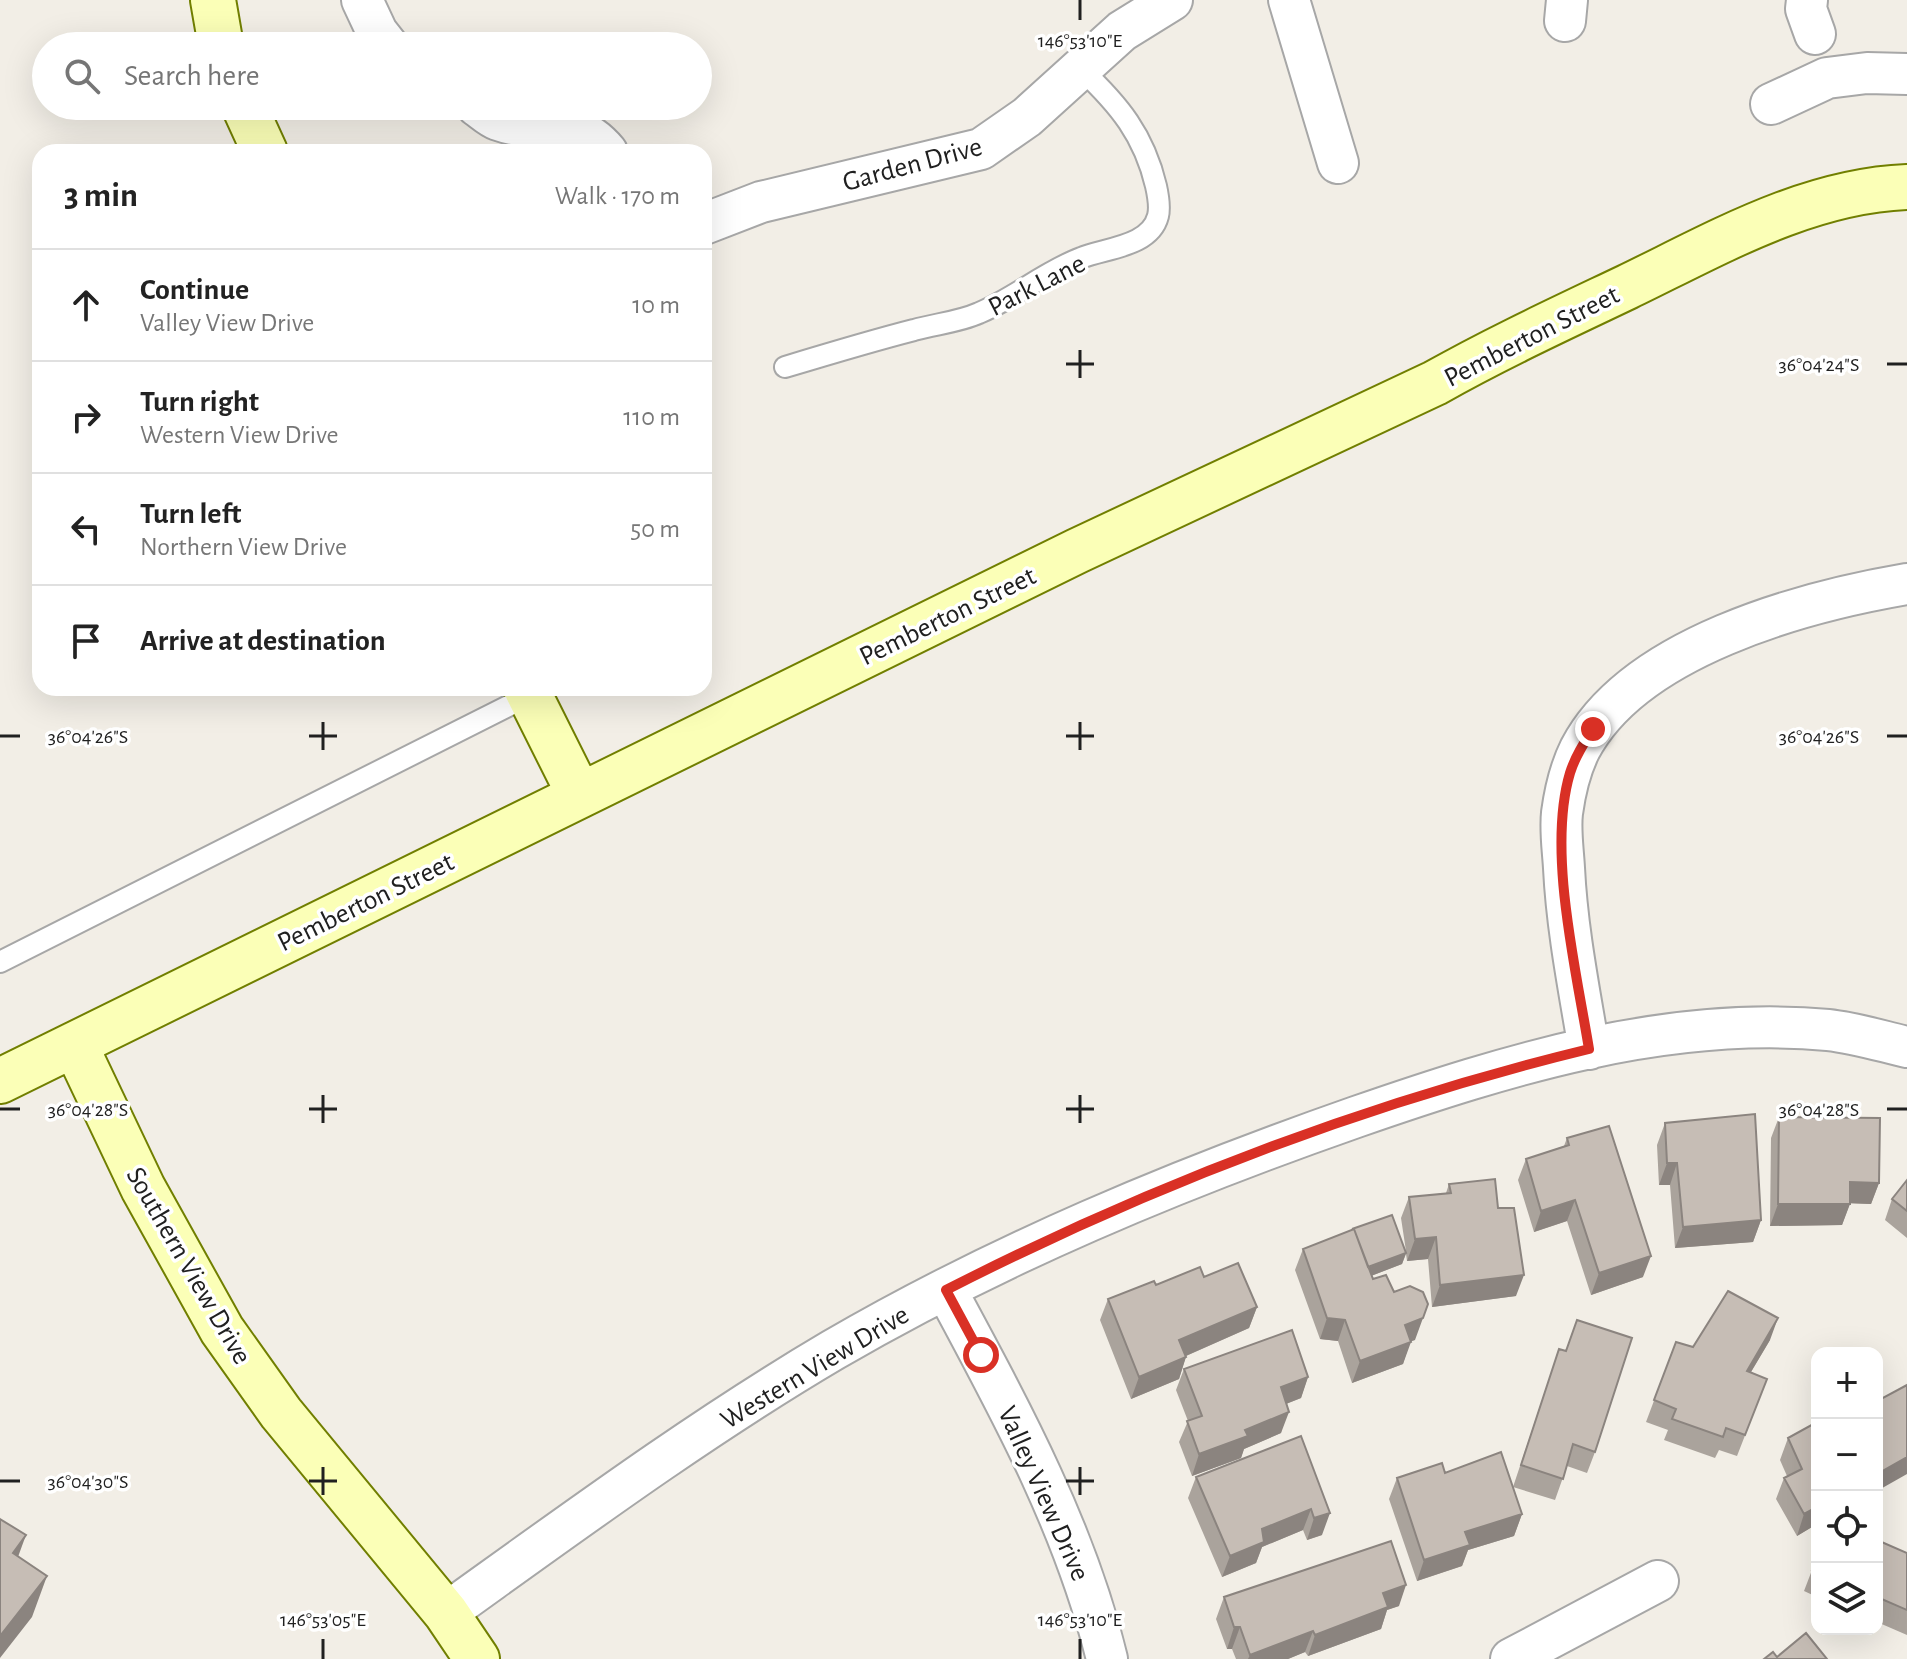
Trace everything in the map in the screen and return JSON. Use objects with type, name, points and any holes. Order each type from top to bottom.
[{"type":"main road","points":[[213,0],[219,32]]},
{"type":"main road","points":[[250,120],[261,144]]},
{"type":"main road","name":"Pemberton Street","points":[[0,1081],[579,794],[1077,551],[1435,383],[1490,352],[1734,234],[1811,203],[1882,188],[1907,187]]},
{"type":"main road","points":[[530,696],[579,794]]},
{"type":"main road","name":"Southern View Drive","points":[[75,1045],[143,1188],[222,1330],[281,1413],[446,1613],[477,1659]]},
{"type":"street","points":[[362,0],[377,32]]},
{"type":"street","name":"Garden Drive","points":[[712,221],[761,202],[981,149],[1027,117],[1122,31],[1172,0]]},
{"type":"street","points":[[1289,0],[1338,163]]},
{"type":"street","points":[[1771,104],[1827,78],[1867,73],[1907,74]]},
{"type":"street","points":[[500,120],[531,127],[573,127],[590,134],[599,144]]},
{"type":"street","points":[[1589,1049],[1566,907],[1562,817],[1571,772],[1580,749],[1593,729],[1632,689],[1707,643],[1816,604],[1907,584]]},
{"type":"street","name":"Western View Drive","points":[[446,1613],[693,1439],[831,1351],[946,1290],[1095,1218],[1272,1147],[1427,1092],[1589,1049],[1694,1031],[1770,1028],[1833,1031],[1907,1047]]},
{"type":"street","name":"Valley View Drive","points":[[946,1290],[1033,1454],[1075,1551],[1107,1659]]},
{"type":"street","points":[[1511,1659],[1658,1581]]},
{"type":"lane","points":[[1811,17],[1827,78]]},
{"type":"lane","name":"Park Lane","points":[[785,367],[977,314],[1020,293],[1048,272],[1149,233],[1158,216],[1151,165],[1136,131],[1106,92],[1082,70]]},
{"type":"lane","points":[[0,962],[520,696]]},
{"type":"building","points":[[1755,1114],[1761,1220],[1683,1227],[1677,1163],[1667,1163],[1665,1123]]},
{"type":"building","points":[[1779,1117],[1880,1118],[1879,1183],[1850,1182],[1850,1204],[1778,1204]]},
{"type":"building","points":[[1609,1126],[1651,1256],[1599,1273],[1575,1200],[1541,1211],[1526,1159],[1569,1145],[1567,1138]]},
{"type":"building","points":[[1495,1179],[1498,1208],[1514,1208],[1524,1275],[1440,1285],[1436,1237],[1415,1239],[1409,1197],[1451,1193],[1449,1184]]},
{"type":"building","points":[[1907,1180],[1907,1211],[1892,1199]]},
{"type":"building","points":[[1392,1215],[1406,1253],[1368,1267],[1352,1229]]},
{"type":"building","points":[[1354,1229],[1373,1279],[1386,1275],[1394,1292],[1410,1286],[1423,1292],[1428,1304],[1423,1318],[1405,1325],[1411,1342],[1360,1361],[1345,1320],[1327,1318],[1303,1249]]},
{"type":"building","points":[[1238,1263],[1257,1307],[1179,1340],[1186,1357],[1139,1377],[1108,1299],[1154,1281],[1156,1285],[1200,1267],[1204,1277]]},
{"type":"building","points":[[1728,1291],[1778,1318],[1747,1371],[1767,1379],[1745,1435],[1726,1428],[1723,1437],[1672,1419],[1676,1409],[1654,1400],[1676,1342],[1693,1347]]},
{"type":"building","points":[[1577,1320],[1632,1338],[1595,1452],[1573,1444],[1563,1479],[1521,1465],[1559,1349],[1566,1351]]},
{"type":"building","points":[[1292,1330],[1308,1377],[1281,1387],[1289,1412],[1245,1430],[1248,1436],[1199,1454],[1187,1421],[1202,1416],[1184,1369]]},
{"type":"building","points":[[1907,1385],[1907,1457],[1883,1471],[1883,1419],[1883,1398]]},
{"type":"building","points":[[1811,1425],[1811,1510],[1804,1514],[1784,1478],[1802,1469],[1788,1438]]},
{"type":"building","points":[[1301,1436],[1330,1513],[1314,1518],[1311,1509],[1262,1529],[1264,1542],[1230,1556],[1196,1477]]},
{"type":"building","points":[[1501,1452],[1522,1514],[1465,1532],[1470,1545],[1424,1560],[1397,1478],[1442,1463],[1445,1473]]},
{"type":"building","points":[[0,1519],[26,1535],[13,1553],[47,1576],[0,1636]]},
{"type":"building","points":[[1391,1541],[1406,1585],[1383,1593],[1388,1607],[1315,1635],[1313,1631],[1250,1655],[1240,1627],[1234,1627],[1224,1597]]},
{"type":"building","points":[[1883,1543],[1907,1553],[1907,1610],[1883,1600]]},
{"type":"building","points":[[1806,1633],[1827,1659],[1764,1659],[1773,1652],[1777,1657]]},
{"type":"route","points":[[981,1355],[946,1290],[1095,1218],[1272,1147],[1427,1092],[1589,1049],[1566,907],[1562,817],[1571,772],[1580,749],[1593,729]]}]
